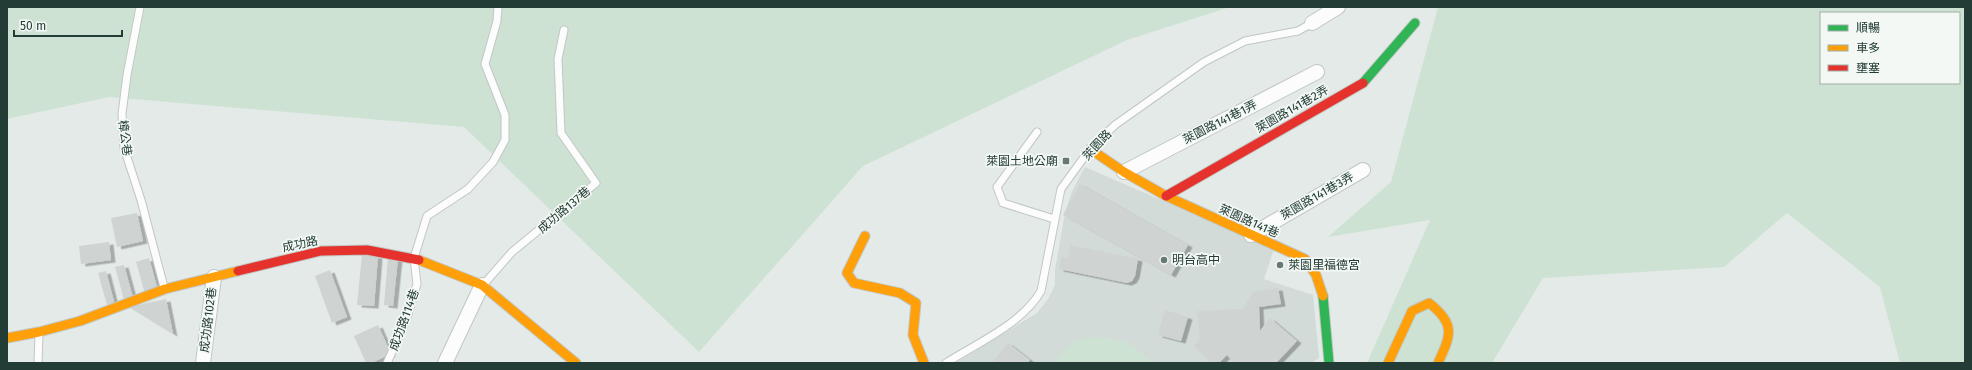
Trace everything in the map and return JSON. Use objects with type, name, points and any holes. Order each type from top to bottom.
[{"type":"street","points":[[1312,23],[1314,7]]},
{"type":"street","name":"萊園路","points":[[1312,23],[1338,7]]},
{"type":"street","name":"萊園路141巷2弄","points":[[1166,196],[1363,83],[1415,23]]},
{"type":"street","name":"萊園路141巷1弄","points":[[1124,172],[1317,72]]},
{"type":"street","name":"萊園路141巷","points":[[1090,149],[1124,172],[1166,196],[1305,259],[1316,275],[1323,294],[1329,363]]},
{"type":"street","name":"萊園路141巷3弄","points":[[1251,235],[1363,170]]},
{"type":"street","points":[[865,236],[847,273],[854,283],[900,293],[916,303],[913,335],[924,363]]},
{"type":"street","name":"成功路","points":[[7,338],[39,332],[80,321],[165,289],[321,250],[367,250],[414,258],[482,285],[576,363]]},
{"type":"street","name":"成功路102巷","points":[[203,363],[214,277]]},
{"type":"street","points":[[445,363],[482,285]]},
{"type":"street","points":[[1388,363],[1412,311],[1429,303],[1444,313],[1450,329],[1447,345],[1438,363]]},
{"type":"lane","name":"樟公巷","points":[[140,7],[127,75],[122,114],[124,148],[141,200],[165,289]]},
{"type":"lane","name":"成功路114巷","points":[[388,363],[406,321],[418,284],[414,258],[427,216],[468,189],[493,162],[505,140],[505,115],[485,64],[497,22],[498,7]]},
{"type":"lane","name":"萊園路","points":[[946,363],[1021,316],[1036,300],[1040,292],[1061,189],[1090,149],[1115,125],[1204,62],[1244,41],[1298,31],[1312,23]]},
{"type":"lane","name":"成功路137巷","points":[[482,285],[512,252],[543,229],[596,183],[561,133],[558,59],[564,30]]},
{"type":"lane","points":[[1037,132],[997,188],[1003,203],[1054,219]]},
{"type":"lane","points":[[38,363],[39,332]]},
{"type":"shaded area","name":"明台高中","points":[[1085,167],[1274,249],[1264,279],[1313,295],[1319,358],[1311,363],[955,363],[1037,313],[1048,299],[1055,285],[1055,270],[1065,213],[1072,191]]},
{"type":"green space","points":[[7,7],[1230,7],[1127,40],[863,166],[699,352],[464,127],[109,97],[7,119]]},
{"type":"green space","points":[[1438,7],[1965,7],[1965,363],[1900,363],[1880,287],[1787,213],[1724,267],[1543,278],[1492,363],[1367,363],[1430,220],[1328,237],[1391,182]]},
{"type":"green space","points":[[1100,337],[1122,341],[1135,347],[1151,363],[1053,363],[1072,343],[1083,339]]},
{"type":"building","points":[[1080,184],[1188,245],[1171,275],[1063,215]]},
{"type":"building","points":[[137,213],[143,241],[117,247],[111,218]]},
{"type":"building","points":[[109,242],[111,260],[81,264],[79,246]]},
{"type":"building","points":[[1070,245],[1138,259],[1135,276],[1132,281],[1127,283],[1059,269],[1061,257],[1068,258]]},
{"type":"building","points":[[362,255],[378,256],[374,306],[357,305]]},
{"type":"building","points":[[388,257],[398,258],[393,306],[384,305]]},
{"type":"building","points":[[149,258],[158,291],[145,294],[136,262]]},
{"type":"building","points":[[124,265],[133,298],[124,300],[115,267]]},
{"type":"building","points":[[330,270],[347,317],[332,323],[315,276]]},
{"type":"building","points":[[106,271],[114,302],[107,305],[98,273]]},
{"type":"building","points":[[1278,288],[1281,304],[1259,307],[1260,331],[1270,318],[1297,341],[1276,363],[1234,363],[1227,355],[1219,363],[1211,363],[1194,346],[1200,339],[1197,311],[1243,309],[1253,292]]},
{"type":"building","points":[[166,299],[173,334],[129,307]]},
{"type":"building","points":[[1165,310],[1188,317],[1181,341],[1158,335]]},
{"type":"building","points":[[378,325],[391,354],[371,363],[366,363],[354,336]]},
{"type":"building","points":[[1008,343],[1030,360],[1027,363],[992,363]]},
{"type":"traffic: fast","points":[[1363,83],[1415,23]]},
{"type":"traffic: fast","points":[[1323,296],[1329,363]]},
{"type":"traffic: slow","points":[[1090,149],[1124,172],[1166,196],[1305,259],[1316,275],[1323,296]]},
{"type":"traffic: slow","points":[[865,236],[847,273],[854,283],[900,293],[916,303],[913,335],[924,363]]},
{"type":"traffic: slow","points":[[419,260],[482,285],[576,363]]},
{"type":"traffic: slow","points":[[7,338],[39,332],[80,321],[165,289],[238,271]]},
{"type":"traffic: slow","points":[[1388,363],[1412,311],[1429,303],[1444,317],[1448,330],[1446,345],[1438,363]]},
{"type":"traffic: jam","points":[[1166,196],[1363,83]]},
{"type":"traffic: jam","points":[[238,271],[321,251],[367,250],[419,260]]},
{"type":"place","name":"萊園土地公廟","points":[[1066,161]]},
{"type":"place","name":"明台高中","points":[[1164,260]]},
{"type":"place","name":"萊園里福德宮","points":[[1280,265]]}]
